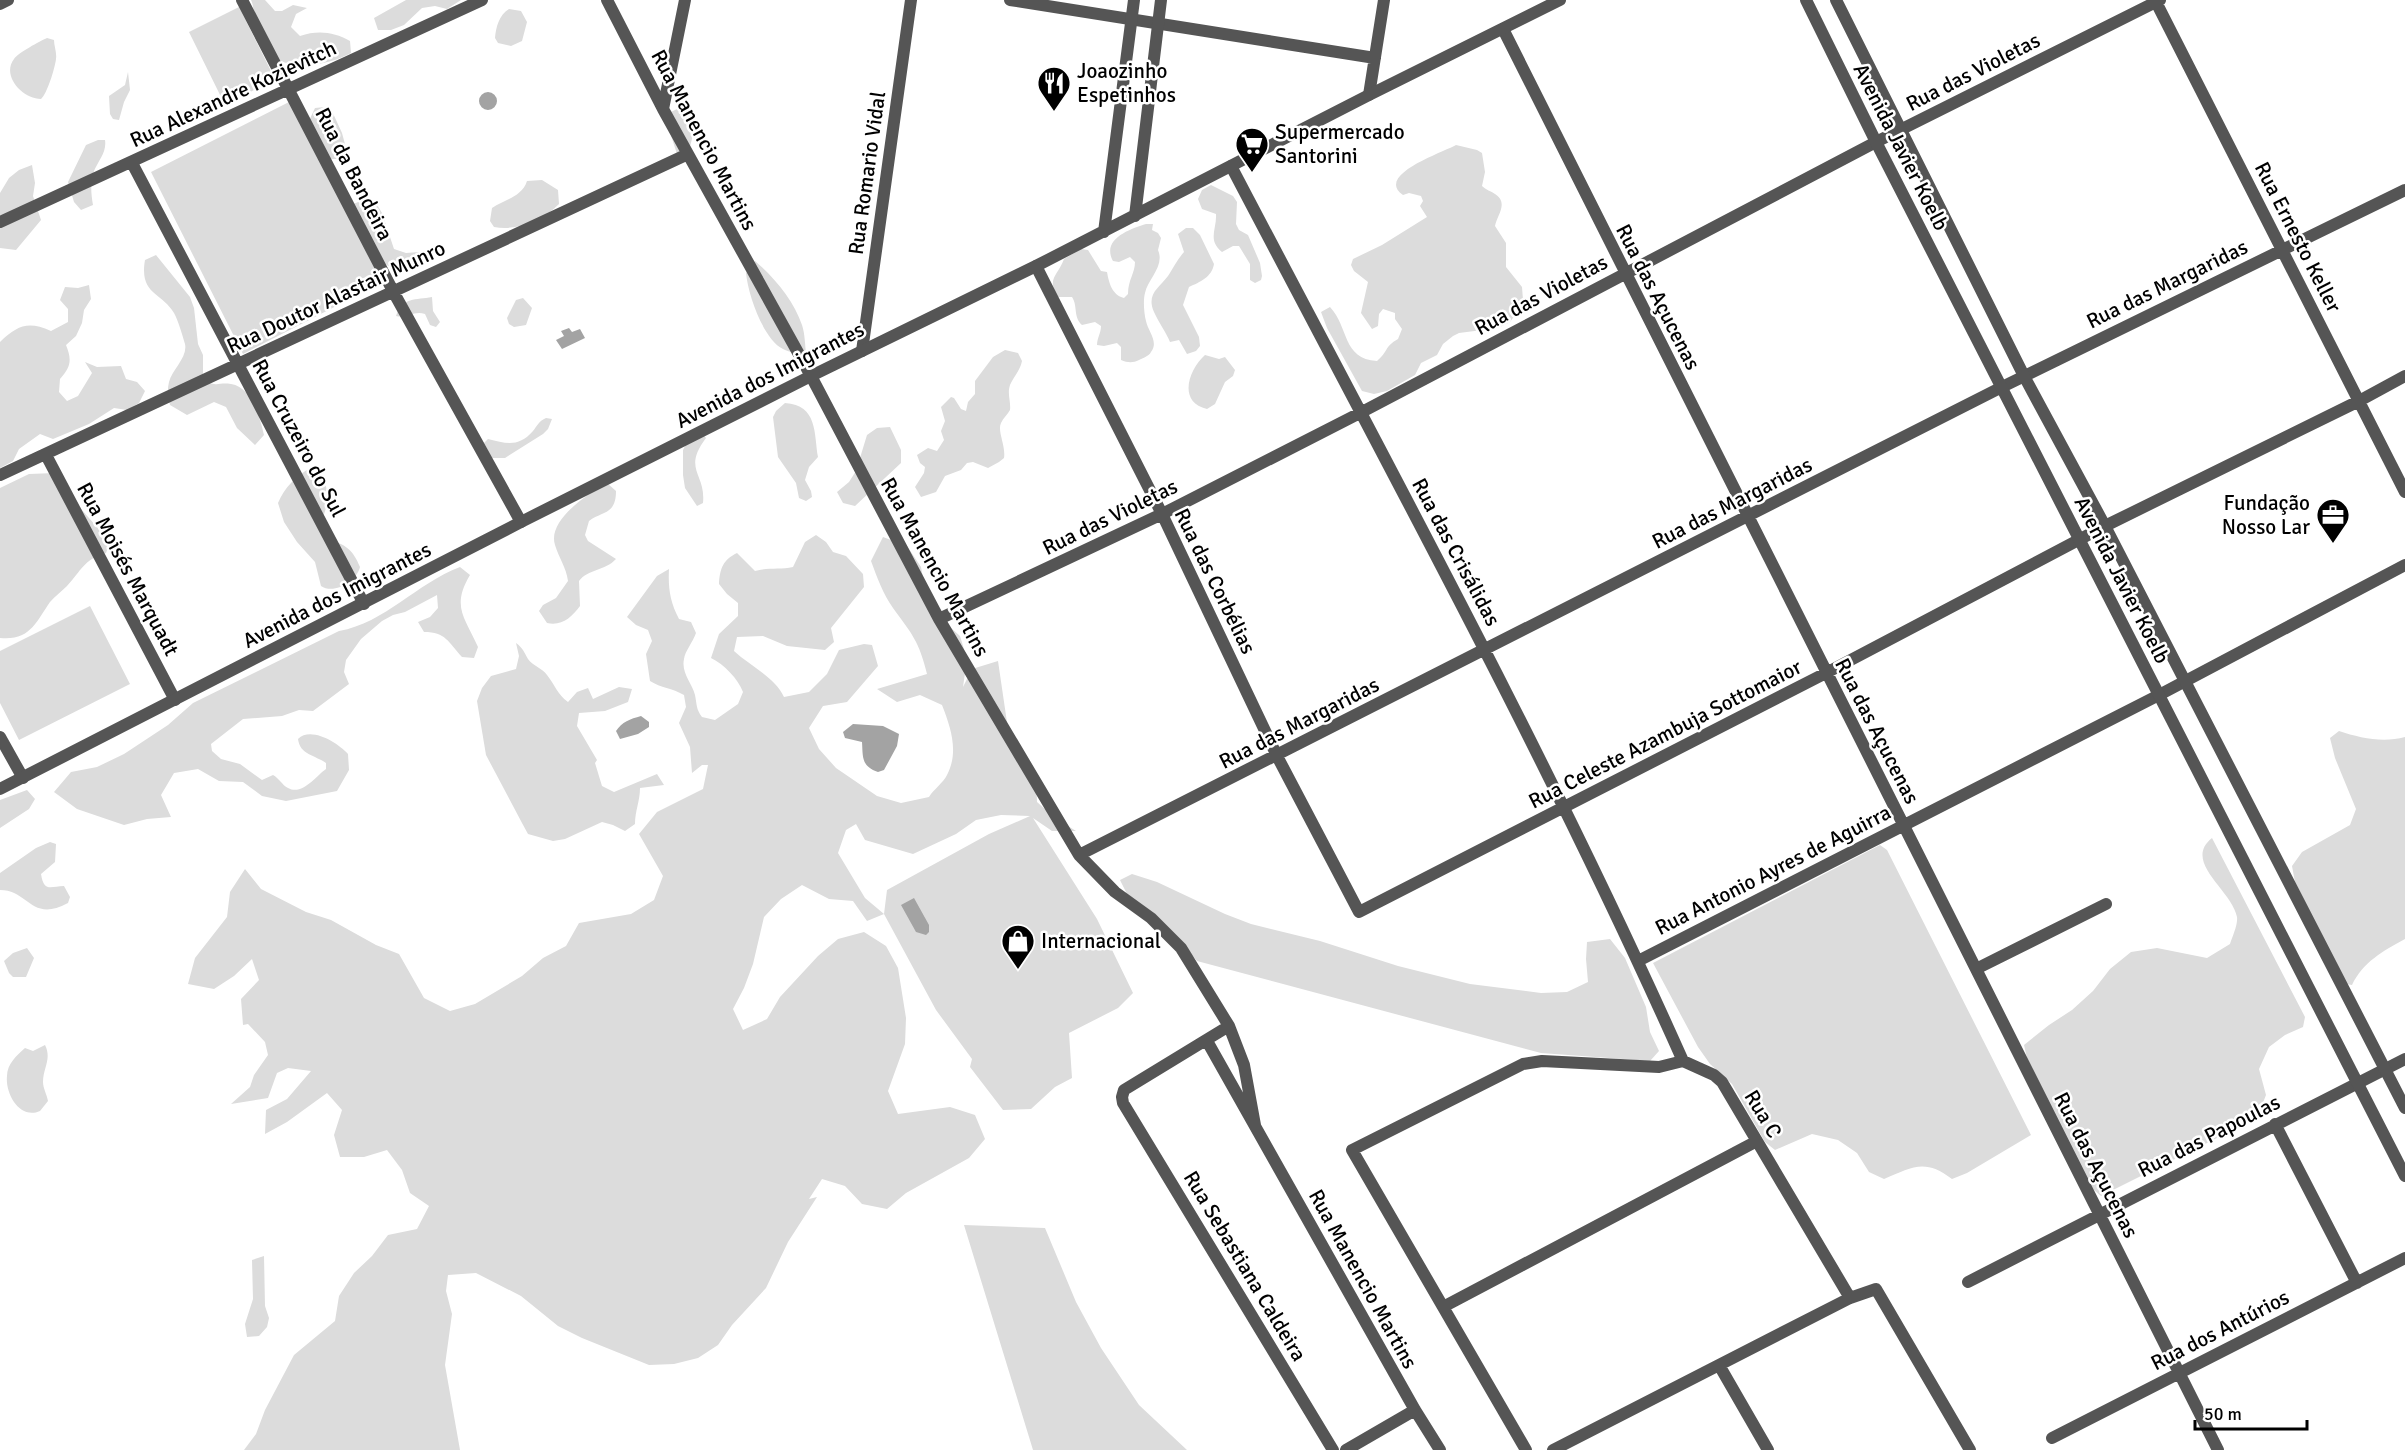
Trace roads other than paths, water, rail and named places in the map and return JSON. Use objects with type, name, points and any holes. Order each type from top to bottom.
[{"type":"street","points":[[0,3],[8,0]]},
{"type":"street","name":"Rua da Bandeira","points":[[242,0],[394,293],[521,522]]},
{"type":"street","name":"Rua Alexandre Kozievitch","points":[[0,222],[482,0]]},
{"type":"street","name":"Rua Manencio Martins","points":[[607,0],[663,109],[811,376],[939,619],[1079,855],[1115,892],[1151,918],[1181,948],[1229,1026],[1244,1065],[1255,1125]]},
{"type":"street","points":[[663,109],[685,0]]},
{"type":"street","name":"Rua Romario Vidal","points":[[862,351],[911,0]]},
{"type":"street","points":[[1010,0],[1131,21],[1375,57]]},
{"type":"street","points":[[1104,232],[1134,0]]},
{"type":"street","points":[[1135,216],[1161,0]]},
{"type":"street","points":[[1369,95],[1384,0]]},
{"type":"street","name":"Avenida dos Imigrantes","points":[[0,789],[521,522],[1104,232],[1369,95],[1560,0]]},
{"type":"street","name":"Avenida Javier Koelb","points":[[1806,0],[1876,142],[2405,1176]]},
{"type":"street","name":"Avenida Javier Koelb","points":[[1836,0],[2024,376],[2105,526],[2405,1108]]},
{"type":"street","name":"Rua das Violetas","points":[[939,619],[1162,514],[1360,413],[1876,142],[2157,1]]},
{"type":"street","name":"Rua Ernesto Keller","points":[[2157,1],[2405,492]]},
{"type":"street","name":"Rua das Açucenas","points":[[1503,28],[1747,518],[2218,1450]]},
{"type":"street","name":"Rua Doutor Alastair Munro","points":[[0,475],[688,154]]},
{"type":"street","name":"Rua Cruzeiro do Sul","points":[[132,163],[364,604]]},
{"type":"street","name":"Rua das Crisálidas","points":[[1231,166],[1486,650],[1638,961]]},
{"type":"street","name":"Rua das Margaridas","points":[[1079,855],[2002,387],[2405,190]]},
{"type":"street","name":"Rua das Corbélias","points":[[1036,266],[1162,514],[1277,756],[1359,912]]},
{"type":"street","name":"Rua Celeste Azambuja Sottomaior","points":[[1359,912],[1826,673],[2105,526],[2405,376]]},
{"type":"street","name":"Rua Moisés Marquadt","points":[[46,455],[175,700]]},
{"type":"street","name":"Rua Antonio Ayres de Aguirra","points":[[1638,961],[2159,695],[2405,565]]},
{"type":"street","points":[[0,737],[23,778]]},
{"type":"street","points":[[1976,969],[2106,904]]},
{"type":"street","points":[[1526,1450],[1352,1150],[1523,1064],[1542,1061],[1659,1067],[1683,1061],[1638,961]]},
{"type":"street","points":[[1207,1041],[1229,1026]]},
{"type":"street","name":"Rua Manencio Martins","points":[[1207,1041],[1415,1410],[1440,1450]]},
{"type":"street","name":"Rua Sebastiana Caldeira","points":[[1207,1041],[1125,1090],[1122,1097],[1123,1103],[1333,1450]]},
{"type":"street","name":"Rua das Papoulas","points":[[1968,1282],[2405,1059]]},
{"type":"street","name":"Rua C","points":[[1683,1061],[1714,1075],[1722,1082],[1850,1298]]},
{"type":"street","points":[[2276,1124],[2357,1283]]},
{"type":"street","points":[[1443,1306],[1757,1141]]},
{"type":"street","name":"Rua dos Antúrios","points":[[2052,1438],[2405,1258]]},
{"type":"street","points":[[1553,1450],[1850,1298],[1876,1289],[1970,1450]]},
{"type":"street","points":[[1719,1365],[1768,1450]]},
{"type":"street","points":[[1346,1450],[1415,1410]]},
{"type":"place","name":"Joaozinho Espetinhos","points":[[1054,112]]},
{"type":"place","name":"Supermercado Santorini","points":[[1252,173]]},
{"type":"place","name":"Fundação Nosso Lar","points":[[2333,544]]},
{"type":"place","name":"Internacional","points":[[1018,970]]}]
